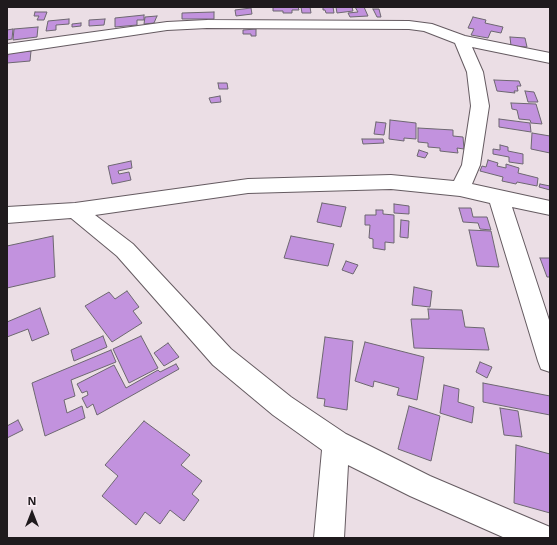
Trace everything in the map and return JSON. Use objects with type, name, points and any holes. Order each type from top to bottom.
[{"type":"street","points":[[7,49],[227,19],[409,24],[427,27],[461,40],[550,58]]},
{"type":"street","points":[[460,189],[470,165],[475,144],[480,106],[475,72],[461,40]]},
{"type":"street","points":[[7,215],[75,210],[248,186],[391,182],[460,189],[550,208]]},
{"type":"street","points":[[499,198],[550,361]]},
{"type":"street","points":[[75,210],[125,250],[222,357],[282,406],[336,444],[420,486],[540,538]]},
{"type":"street","points":[[329,538],[336,444]]},
{"type":"building","points":[[273,7],[298,7],[299,10],[292,10],[292,13],[283,13],[283,11],[273,11]]},
{"type":"building","points":[[301,7],[310,7],[311,13],[302,13]]},
{"type":"building","points":[[323,7],[333,7],[334,13],[326,13],[325,10],[323,10]]},
{"type":"building","points":[[336,7],[352,7],[353,11],[337,13]]},
{"type":"building","points":[[355,7],[364,7],[368,16],[350,17],[348,13],[358,12]]},
{"type":"building","points":[[251,8],[252,14],[236,16],[235,10]]},
{"type":"building","points":[[373,9],[379,9],[381,17],[377,17]]},
{"type":"building","points":[[35,12],[47,12],[44,20],[37,20],[39,16],[34,16]]},
{"type":"building","points":[[214,12],[214,19],[182,19],[182,13]]},
{"type":"building","points":[[144,15],[144,20],[137,20],[137,25],[115,27],[115,18]]},
{"type":"building","points":[[157,16],[154,23],[144,24],[145,17]]},
{"type":"building","points":[[473,17],[486,20],[485,23],[503,27],[501,33],[491,31],[488,38],[471,35],[474,29],[468,28]]},
{"type":"building","points":[[69,19],[69,24],[56,25],[56,30],[46,31],[48,21]]},
{"type":"building","points":[[105,19],[104,25],[89,26],[89,20]]},
{"type":"building","points":[[81,23],[81,26],[72,27],[72,24]]},
{"type":"building","points":[[38,27],[37,37],[13,40],[14,29]]},
{"type":"building","points":[[13,29],[12,39],[7,40],[7,30]]},
{"type":"building","points":[[256,29],[256,36],[251,36],[251,34],[243,34],[243,30]]},
{"type":"building","points":[[510,37],[525,38],[527,47],[511,46]]},
{"type":"building","points":[[31,51],[30,61],[7,63],[8,53]]},
{"type":"building","points":[[494,80],[519,81],[521,86],[517,86],[518,91],[514,91],[515,93],[497,91]]},
{"type":"building","points":[[218,83],[227,83],[228,89],[219,89]]},
{"type":"building","points":[[525,91],[534,92],[538,102],[528,102]]},
{"type":"building","points":[[220,96],[221,102],[211,103],[209,98]]},
{"type":"building","points":[[511,103],[536,104],[542,124],[531,123],[530,120],[519,119],[517,110],[512,109]]},
{"type":"building","points":[[499,119],[530,123],[531,132],[499,127]]},
{"type":"building","points":[[390,120],[416,123],[416,139],[404,138],[404,141],[389,139]]},
{"type":"building","points":[[376,122],[386,123],[384,135],[374,134]]},
{"type":"building","points":[[418,128],[453,130],[453,136],[463,137],[464,149],[457,148],[458,153],[440,151],[440,148],[428,147],[428,143],[418,142]]},
{"type":"building","points":[[532,133],[550,136],[550,153],[531,149]]},
{"type":"building","points":[[362,139],[383,139],[384,143],[363,144]]},
{"type":"building","points":[[500,145],[508,147],[508,151],[523,154],[523,164],[509,162],[509,157],[493,154],[493,149],[500,150]]},
{"type":"building","points":[[419,150],[428,153],[425,158],[417,156]]},
{"type":"building","points":[[488,160],[498,163],[497,166],[506,168],[506,164],[519,168],[518,173],[538,178],[537,186],[502,181],[503,177],[480,171],[482,166],[486,167]]},
{"type":"building","points":[[131,161],[132,168],[118,171],[119,174],[129,172],[131,180],[112,184],[108,166]]},
{"type":"building","points":[[540,184],[550,186],[550,190],[539,187]]},
{"type":"building","points":[[322,203],[346,207],[341,227],[317,222]]},
{"type":"building","points":[[394,204],[409,206],[409,214],[394,213]]},
{"type":"building","points":[[459,208],[471,208],[473,217],[487,217],[491,230],[480,229],[478,223],[463,222]]},
{"type":"building","points":[[376,210],[383,210],[383,214],[394,215],[394,243],[385,242],[385,250],[373,248],[373,239],[369,238],[370,225],[365,225],[365,215],[376,215]]},
{"type":"building","points":[[401,220],[409,221],[408,238],[400,237]]},
{"type":"building","points":[[469,230],[491,231],[499,267],[477,266]]},
{"type":"building","points":[[53,236],[55,277],[7,288],[7,246]]},
{"type":"building","points":[[291,236],[334,244],[328,266],[284,258]]},
{"type":"building","points":[[540,258],[550,258],[550,277],[547,277]]},
{"type":"building","points":[[346,261],[358,265],[353,274],[342,270]]},
{"type":"building","points":[[414,287],[432,291],[430,307],[412,305]]},
{"type":"building","points":[[127,291],[139,307],[133,311],[142,323],[112,342],[85,306],[109,292],[115,299]]},
{"type":"building","points":[[40,308],[49,334],[32,341],[28,329],[7,337],[7,322]]},
{"type":"building","points":[[428,309],[462,310],[465,327],[484,328],[489,350],[414,348],[411,319],[429,319]]},
{"type":"building","points":[[103,336],[107,347],[74,361],[71,350]]},
{"type":"building","points":[[141,336],[158,368],[129,383],[113,349]]},
{"type":"building","points":[[325,337],[353,341],[347,410],[324,406],[325,399],[317,398]]},
{"type":"building","points":[[365,342],[424,357],[417,400],[397,395],[399,388],[374,381],[373,387],[355,381]]},
{"type":"building","points":[[168,343],[179,357],[164,366],[154,353]]},
{"type":"building","points":[[111,350],[116,362],[71,380],[75,396],[64,400],[67,413],[82,406],[85,418],[45,436],[32,383]]},
{"type":"building","points":[[480,362],[492,367],[487,378],[476,372]]},
{"type":"building","points":[[176,364],[179,369],[97,415],[93,404],[87,408],[82,398],[88,395],[87,391],[82,393],[77,384],[114,365],[126,388],[158,370],[160,372]]},
{"type":"building","points":[[483,383],[550,396],[550,415],[483,402]]},
{"type":"building","points":[[444,385],[459,389],[458,402],[474,407],[472,423],[440,413]]},
{"type":"building","points":[[409,406],[440,416],[431,461],[398,449]]},
{"type":"building","points":[[500,408],[518,411],[522,437],[504,435]]},
{"type":"building","points":[[18,420],[23,430],[7,438],[7,426]]},
{"type":"building","points":[[144,421],[190,455],[181,465],[202,481],[192,494],[199,500],[184,521],[170,510],[160,524],[145,512],[136,525],[102,496],[118,476],[105,465]]},
{"type":"building","points":[[516,445],[550,454],[550,513],[514,503]]}]
